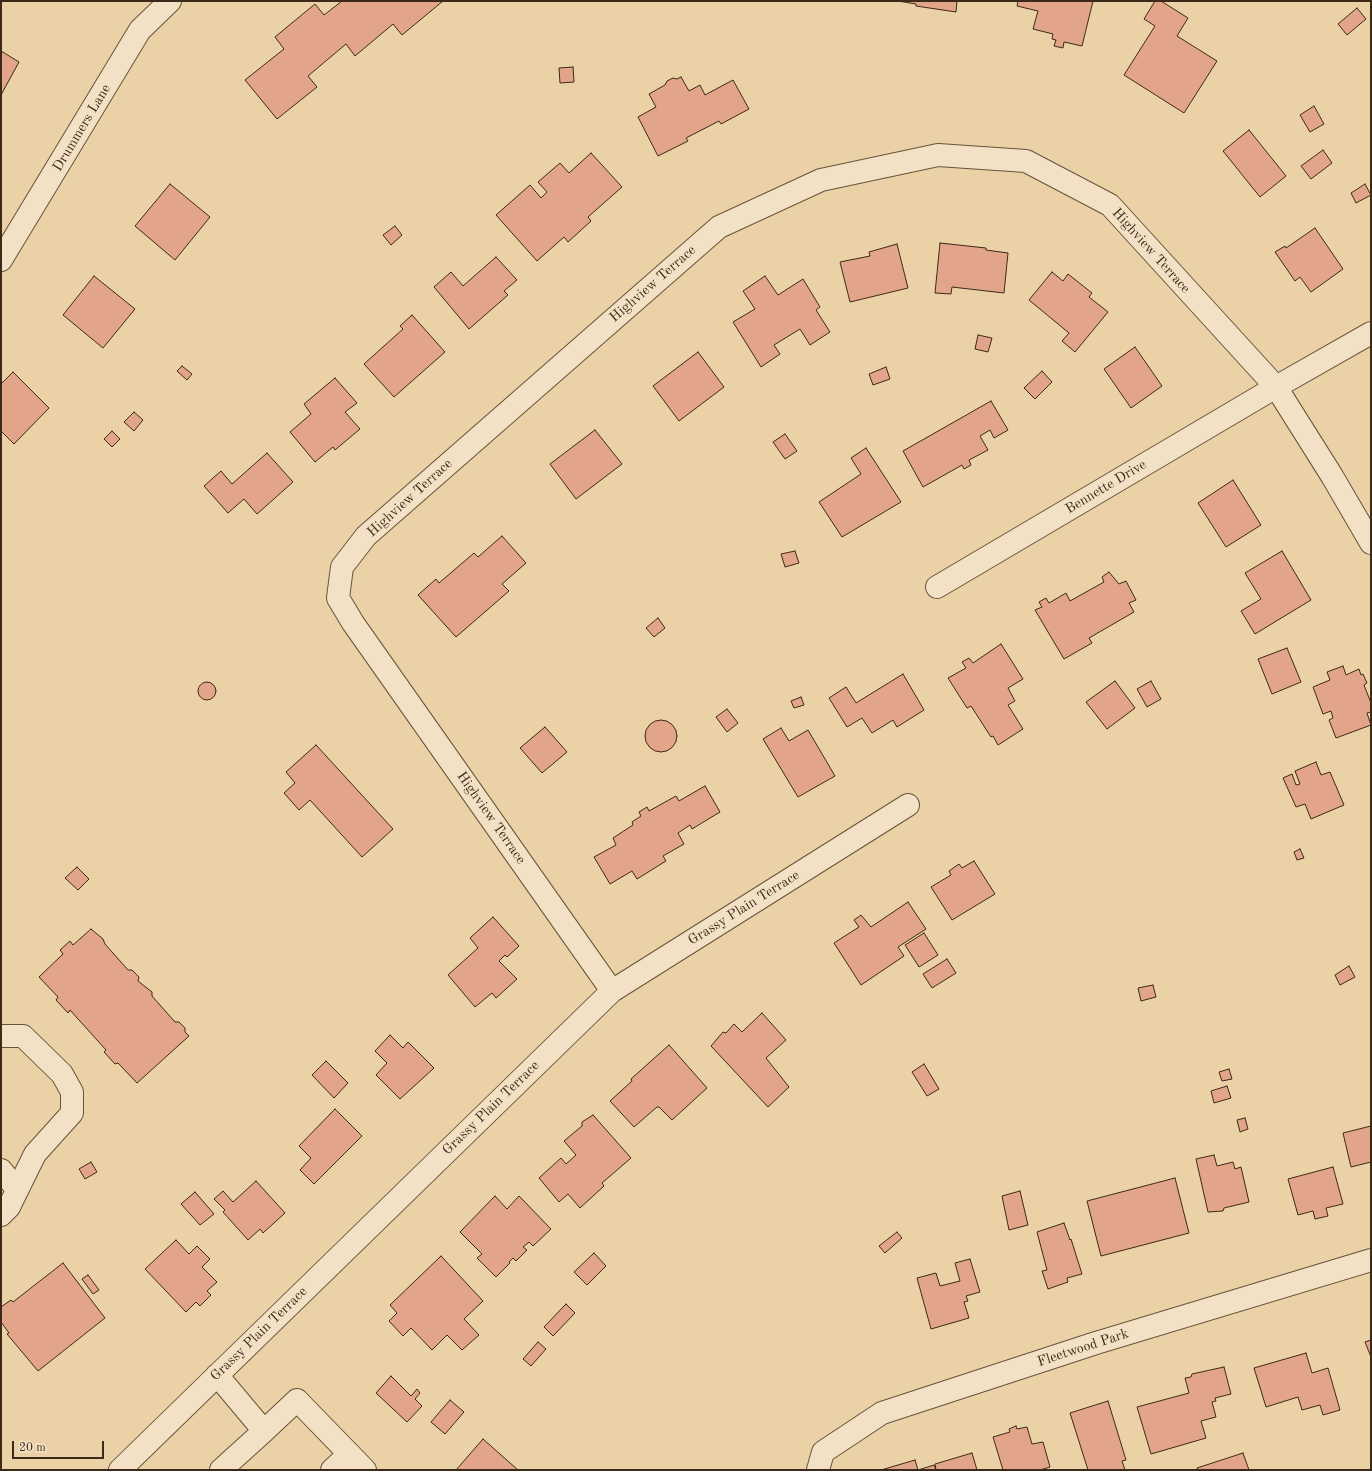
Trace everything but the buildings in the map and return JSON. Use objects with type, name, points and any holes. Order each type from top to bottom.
[{"type":"street","name":"Drummers Lane","points":[[1,260],[140,30],[170,1]]},
{"type":"street","name":"Highview Terrace","points":[[612,991],[353,623],[338,598],[342,566],[366,536],[719,227],[821,180],[938,155],[1026,161],[1110,205],[1276,387],[1332,476],[1371,543]]},
{"type":"street","name":"Bennette Drive","points":[[937,587],[1276,387],[1371,333]]},
{"type":"street","name":"Grassy Plain Terrace","points":[[120,1470],[612,991],[908,804]]},
{"type":"street","points":[[1,1036],[23,1036],[62,1074],[72,1092],[72,1113],[35,1154],[9,1207],[1,1215]]},
{"type":"street","points":[[1,1170],[17,1189]]},
{"type":"street","name":"Fleetwood Park","points":[[818,1470],[823,1452],[882,1413],[1096,1343],[1371,1260]]},
{"type":"street","points":[[217,1375],[264,1431]]},
{"type":"street","points":[[221,1470],[297,1400],[365,1470]]},
{"type":"street","points":[[332,1470],[349,1454]]}]
